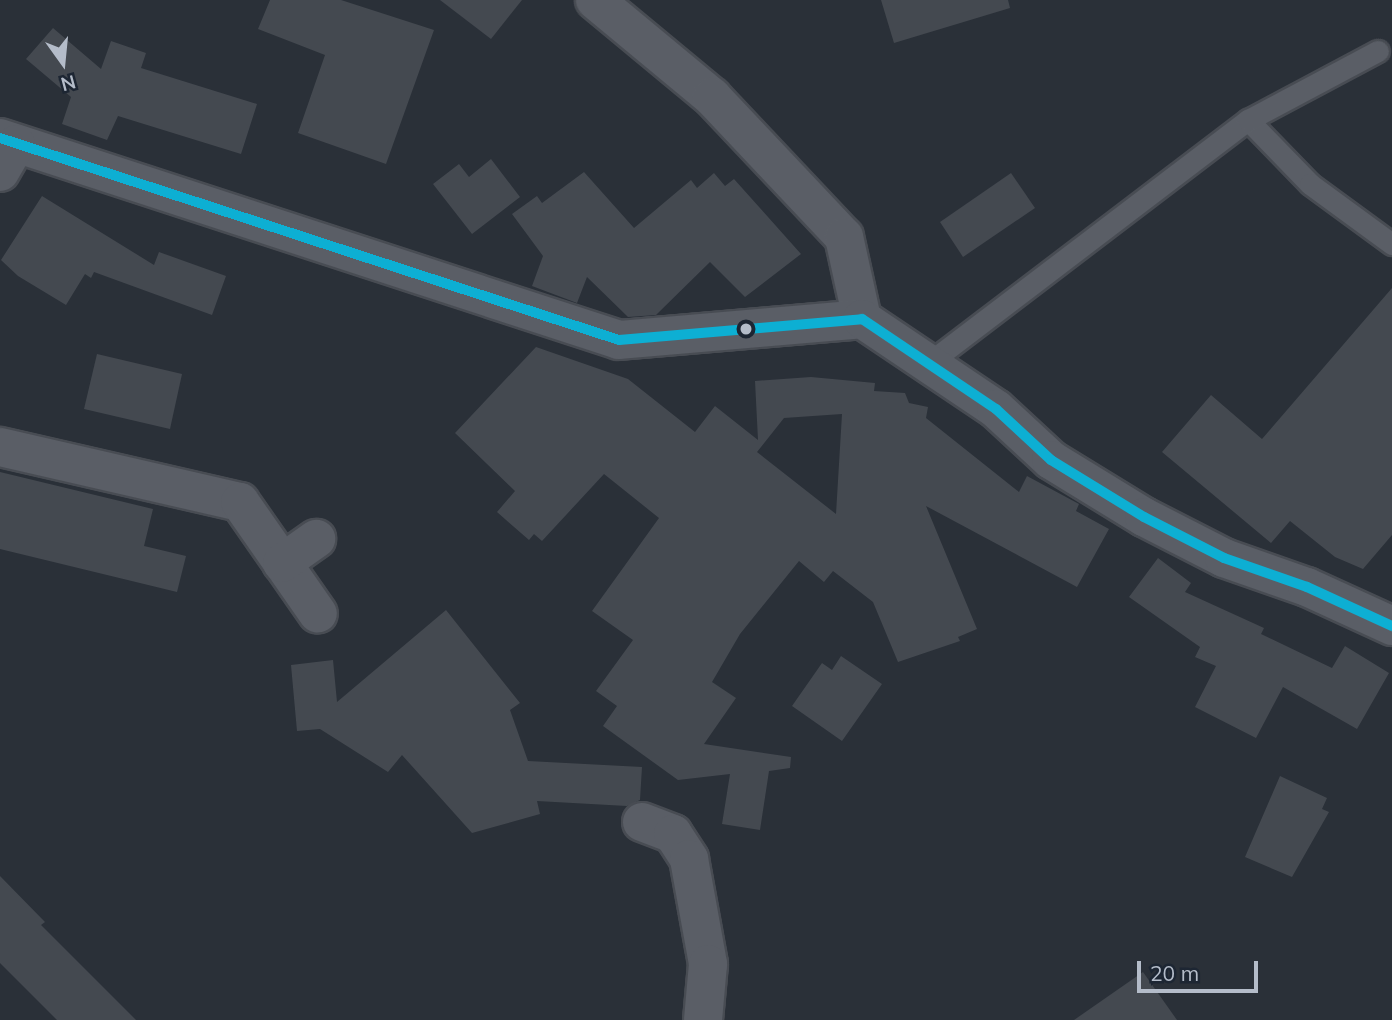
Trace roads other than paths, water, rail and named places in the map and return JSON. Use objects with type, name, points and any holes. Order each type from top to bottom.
[{"type":"street","points":[[595,0],[712,97],[844,237],[862,319]]},
{"type":"street","points":[[5,151],[620,340],[862,319],[930,362],[996,409],[1051,460],[1144,517],[1224,558],[1307,587],[1392,626]]},
{"type":"street","points":[[0,447],[240,502],[318,614]]},
{"type":"street","points":[[282,564],[316,539]]},
{"type":"street","points":[[642,822],[673,834],[689,859],[708,964],[703,1020]]},
{"type":"lane","points":[[930,362],[1248,120],[1378,51]]},
{"type":"lane","points":[[1248,120],[1310,184],[1392,244]]}]
